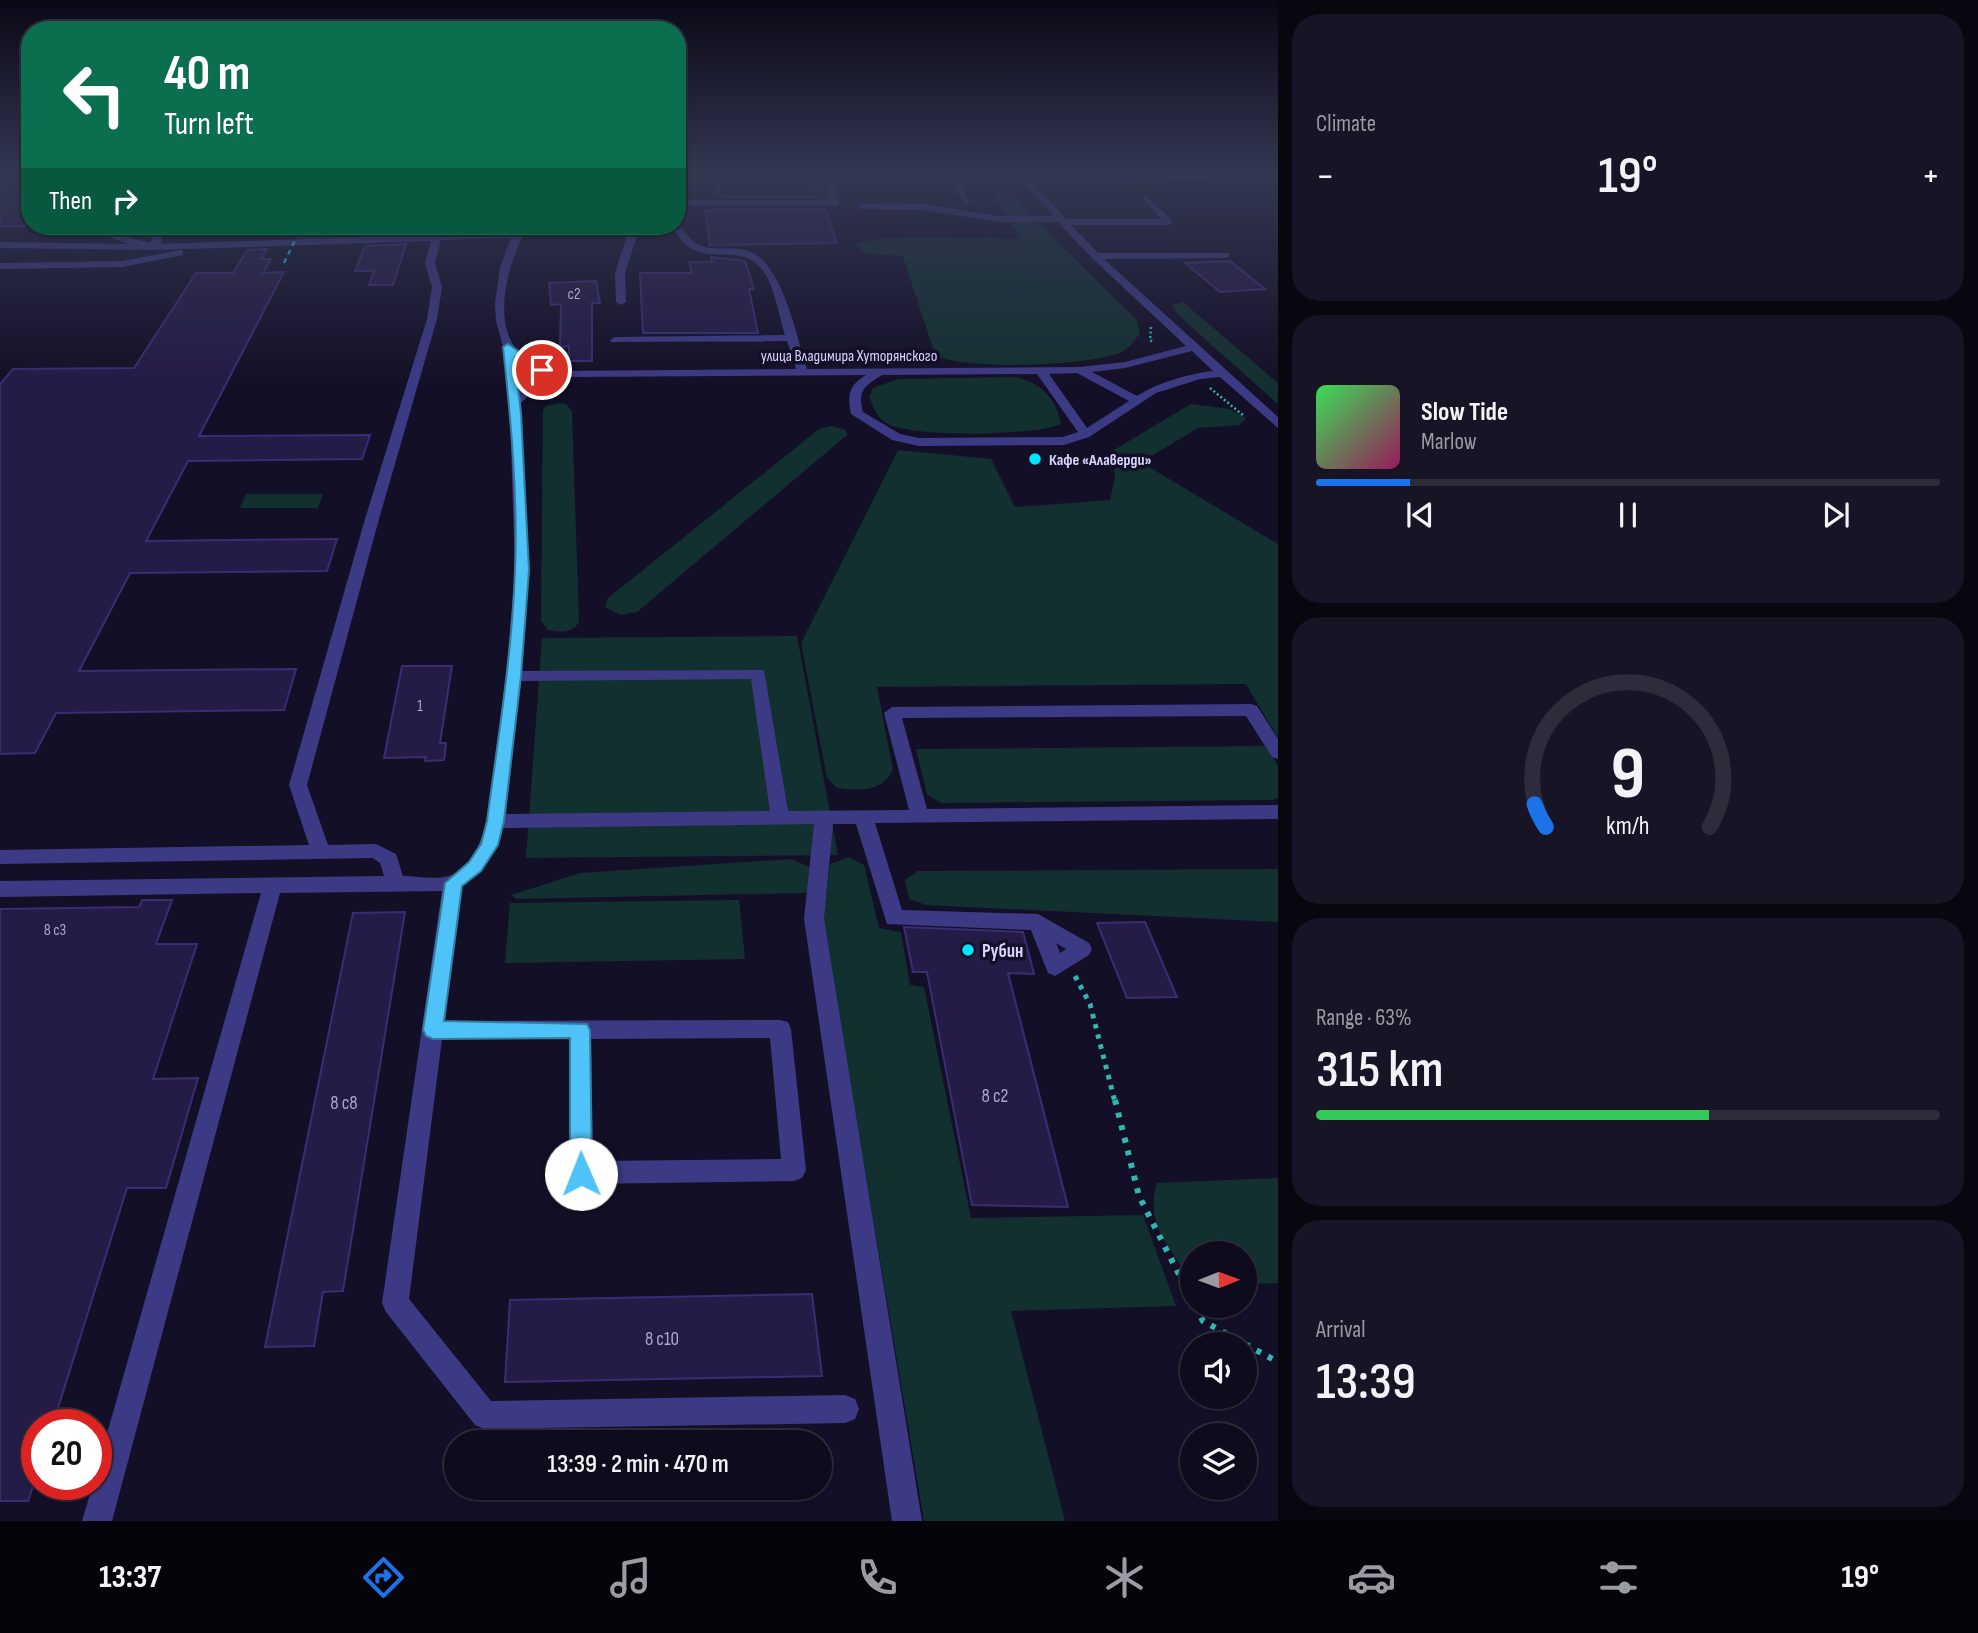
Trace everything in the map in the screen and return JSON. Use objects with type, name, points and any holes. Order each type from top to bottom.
[{"type":"street","points":[[144,244],[156,247]]},
{"type":"street","points":[[0,245],[156,247],[234,244]]},
{"type":"street","points":[[321,852],[298,785],[372,519],[432,319],[437,287],[430,262],[436,244]]},
{"type":"street","points":[[0,889],[453,883],[475,867],[489,845],[496,821],[514,676],[522,570],[515,402],[499,283],[515,244]]},
{"type":"street","points":[[621,302],[620,273],[629,244]]},
{"type":"street","points":[[694,244],[698,248],[754,255],[772,278],[803,373]]},
{"type":"street","points":[[1083,244],[1278,424]]},
{"type":"street","points":[[0,266],[138,263],[211,246]]},
{"type":"street","points":[[1095,256],[1226,255]]},
{"type":"street","points":[[615,340],[792,338]]},
{"type":"street","name":"улица Владимира Хуторянского","points":[[508,347],[527,364],[542,370],[577,375],[1042,372],[1125,365],[1195,347]]},
{"type":"street","points":[[1079,370],[1136,400]]},
{"type":"street","points":[[1042,372],[1085,434]]},
{"type":"street","points":[[878,373],[859,384],[853,397],[857,414],[896,437],[932,442],[1064,441],[1085,434],[1136,400],[1198,376],[1222,373]]},
{"type":"street","points":[[515,402],[534,384],[577,375]]},
{"type":"street","points":[[514,676],[758,674],[780,819]]},
{"type":"street","points":[[920,817],[892,713],[1251,710],[1278,753]]},
{"type":"street","points":[[496,821],[1278,812]]},
{"type":"street","points":[[824,818],[814,919],[907,1521]]},
{"type":"street","points":[[863,818],[894,918],[1038,922],[1055,967],[1067,959]]},
{"type":"street","points":[[0,857],[376,852],[389,859],[395,884]]},
{"type":"street","points":[[453,883],[395,1303],[485,1415],[845,1409]]},
{"type":"street","points":[[97,1521],[272,887]]},
{"type":"street","points":[[433,1030],[780,1029],[794,1170],[581,1174],[580,1030]]},
{"type":"path","points":[[1067,959],[1090,1004],[1139,1196],[1180,1276]]},
{"type":"path","points":[[1201,1318],[1278,1362]]},
{"type":"green space","points":[[1059,244],[1137,320],[1140,333],[1122,352],[1083,361],[998,365],[950,360],[935,355],[903,256],[868,254],[854,246]]},
{"type":"green space","points":[[1183,302],[1278,383],[1278,404],[1179,316],[1172,305]]},
{"type":"green space","points":[[1013,377],[1031,382],[1045,392],[1059,414],[1061,424],[1001,433],[920,431],[899,428],[883,421],[869,397],[873,388],[898,379]]},
{"type":"green space","points":[[566,404],[572,411],[579,622],[573,629],[561,632],[548,630],[541,621],[543,410],[546,406]]},
{"type":"green space","points":[[1191,404],[1229,409],[1246,418],[1240,425],[1198,428],[1148,458],[1149,467],[1278,544],[1278,738],[1246,684],[877,687],[893,770],[883,783],[876,786],[853,790],[837,788],[827,778],[801,643],[898,450],[991,459],[1015,507],[1110,500],[1115,478],[1112,451]]},
{"type":"green space","points":[[832,426],[846,430],[847,435],[637,612],[621,615],[605,607],[608,598],[819,429]]},
{"type":"green space","points":[[246,494],[323,494],[318,508],[240,508]]},
{"type":"green space","points":[[797,636],[838,855],[526,858],[542,638]]},
{"type":"green space","points":[[1266,746],[1278,766],[1278,798],[1271,800],[942,803],[927,795],[916,749]]},
{"type":"green space","points":[[849,857],[864,865],[879,928],[901,932],[910,985],[924,987],[971,1218],[1143,1215],[1176,1306],[1011,1311],[1065,1521],[924,1521],[823,921],[830,864]]},
{"type":"green space","points":[[791,859],[810,867],[813,888],[806,893],[516,899],[511,895],[580,873]]},
{"type":"green space","points":[[1278,869],[1278,922],[926,905],[909,899],[905,880],[918,871]]},
{"type":"green space","points":[[739,900],[745,959],[505,963],[510,903]]},
{"type":"green space","points":[[1278,1178],[1278,1283],[1257,1284],[1257,1241],[1180,1241],[1180,1264],[1165,1241],[1156,1220],[1154,1197],[1157,1183]]},
{"type":"building","points":[[406,244],[393,285],[369,285],[374,271],[355,271],[365,246]]},
{"type":"building","points":[[710,244],[775,244],[710,245]]},
{"type":"building","points":[[267,249],[261,259],[271,259],[263,273],[284,272],[199,436],[370,435],[362,459],[188,461],[146,541],[337,539],[327,571],[130,573],[79,671],[296,669],[284,710],[56,713],[35,753],[0,754],[0,384],[13,369],[134,368],[196,273],[233,273],[247,250]]},
{"type":"building","points":[[711,257],[745,261],[754,289],[749,289],[758,333],[643,333],[640,273],[692,273],[689,262],[712,262]]},
{"type":"building","points":[[1230,261],[1265,289],[1220,292],[1185,263]]},
{"type":"building","points":[[596,281],[600,303],[592,303],[592,361],[568,361],[569,346],[560,347],[561,304],[551,305],[549,283]]},
{"type":"building","points":[[402,666],[452,666],[440,743],[446,743],[444,760],[425,761],[426,757],[384,758]]},
{"type":"building","points":[[142,900],[172,900],[156,944],[197,944],[153,1079],[198,1078],[166,1188],[127,1188],[58,1409],[21,1409],[21,1500],[28,1501],[0,1501],[0,909],[139,907]]},
{"type":"building","points":[[405,912],[343,1291],[323,1292],[314,1346],[265,1347],[353,913]]},
{"type":"building","points":[[1145,922],[1177,997],[1127,998],[1097,923]]},
{"type":"building","points":[[904,927],[1023,932],[1034,974],[1008,973],[1068,1207],[972,1205],[927,972],[913,972]]},
{"type":"building","points":[[812,1294],[822,1376],[505,1382],[510,1300]]},
{"type":"railway","points":[[284,263],[293,244]]},
{"type":"place","name":"Кафе «Алаверди»","points":[[1035,459]]},
{"type":"place","name":"Рубин","points":[[968,950]]},
{"type":"route","points":[[542,370],[527,364],[508,347],[516,414],[522,570],[514,676],[496,821],[489,845],[475,867],[453,883],[433,1030],[580,1030],[581,1174]]}]
